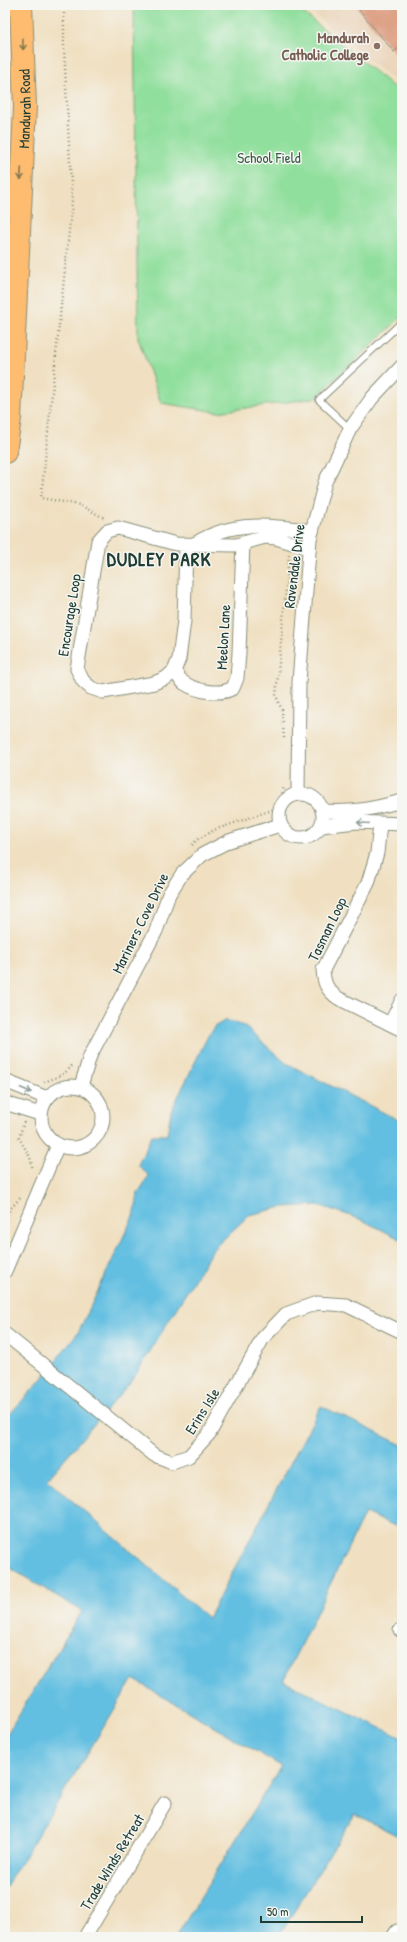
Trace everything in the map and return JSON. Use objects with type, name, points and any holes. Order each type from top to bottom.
[{"type":"highway","name":"Mandurah Road","points":[[5,452],[10,418],[25,107],[21,5]]},
{"type":"street","name":"Ravendale Drive","points":[[298,794],[299,682],[309,548],[312,531],[325,482],[350,429],[372,398],[402,366]]},
{"type":"street","points":[[174,671],[179,659],[191,543],[210,534],[239,526],[268,526],[312,531]]},
{"type":"street","name":"Encourage Loop","points":[[174,671],[166,678],[154,684],[103,692],[91,688],[83,681],[77,669],[98,541],[107,531],[118,528],[176,544],[191,543],[207,545],[236,545],[265,537],[276,538],[309,548]]},
{"type":"street","name":"Meelon Lane","points":[[174,671],[182,682],[192,688],[213,692],[228,691],[233,688],[237,678],[239,653],[243,543]]},
{"type":"street","points":[[321,826],[322,811],[317,801],[310,796],[298,794],[288,799],[281,806],[280,825],[288,834],[298,838],[310,836],[321,826],[356,822],[402,824]]},
{"type":"street","points":[[322,811],[348,813],[402,801]]},
{"type":"street","name":"Tasman Loop","points":[[380,824],[377,853],[368,883],[323,970],[324,983],[329,991],[338,998],[402,1030]]},
{"type":"street","name":"Mariners Cove Drive","points":[[81,1086],[90,1056],[156,931],[169,894],[182,874],[202,855],[229,841],[280,825]]},
{"type":"street","points":[[390,1024],[402,1000]]},
{"type":"street","points":[[5,1081],[47,1098]]},
{"type":"street","points":[[68,1086],[81,1086],[92,1092],[101,1102],[104,1115],[102,1128],[95,1139],[84,1147],[71,1149],[58,1145],[47,1136],[41,1124],[40,1114],[47,1098],[56,1090],[68,1086]]},
{"type":"street","points":[[5,1103],[40,1114]]},
{"type":"street","points":[[5,1271],[58,1145]]},
{"type":"street","name":"Erins Isle","points":[[5,1334],[154,1455],[172,1462],[189,1456],[209,1434],[263,1338],[286,1314],[317,1303],[346,1305],[402,1332]]},
{"type":"street","name":"Trade Winds Retreat","points":[[85,1937],[165,1803]]},
{"type":"lane","points":[[350,429],[319,400],[402,322]]},
{"type":"path","points":[[64,5],[64,48],[72,202],[41,498],[80,505],[107,519]]},
{"type":"path","points":[[284,740],[282,710],[276,696],[290,542]]},
{"type":"path","points":[[192,845],[197,840],[214,830],[272,810],[280,800],[284,789],[284,782]]},
{"type":"path","points":[[44,1082],[69,1070],[74,1063]]},
{"type":"path","points":[[30,1157],[34,1175]]},
{"type":"path","points":[[5,1218],[11,1208],[25,1192]]},
{"type":"shaded area","name":"Mandurah Catholic College","points":[[303,5],[402,5],[402,87]]},
{"type":"green space","name":"School Field","points":[[134,5],[294,5],[402,94],[402,315],[315,398],[218,412],[161,403],[138,338]]},
{"type":"water","points":[[226,1020],[244,1026],[286,1063],[402,1122],[402,1240],[360,1219],[318,1205],[283,1207],[249,1215],[213,1249],[133,1379],[47,1479],[208,1618],[321,1406],[402,1445],[402,1529],[365,1513],[283,1681],[402,1738],[402,1838],[355,1814],[278,1937],[176,1937],[281,1766],[133,1679],[5,1888],[5,1737],[82,1611],[5,1565],[5,1419],[35,1387],[79,1331],[135,1212],[138,1193],[149,1176],[138,1165],[152,1135],[167,1135],[171,1111],[208,1036],[214,1027]]},
{"type":"building","points":[[355,5],[402,5],[402,45],[394,52]]},
{"type":"place","name":"Mandurah Catholic College","points":[[377,46]]},
{"type":"district","name":"DUDLEY PARK","points":[[159,559]]}]
